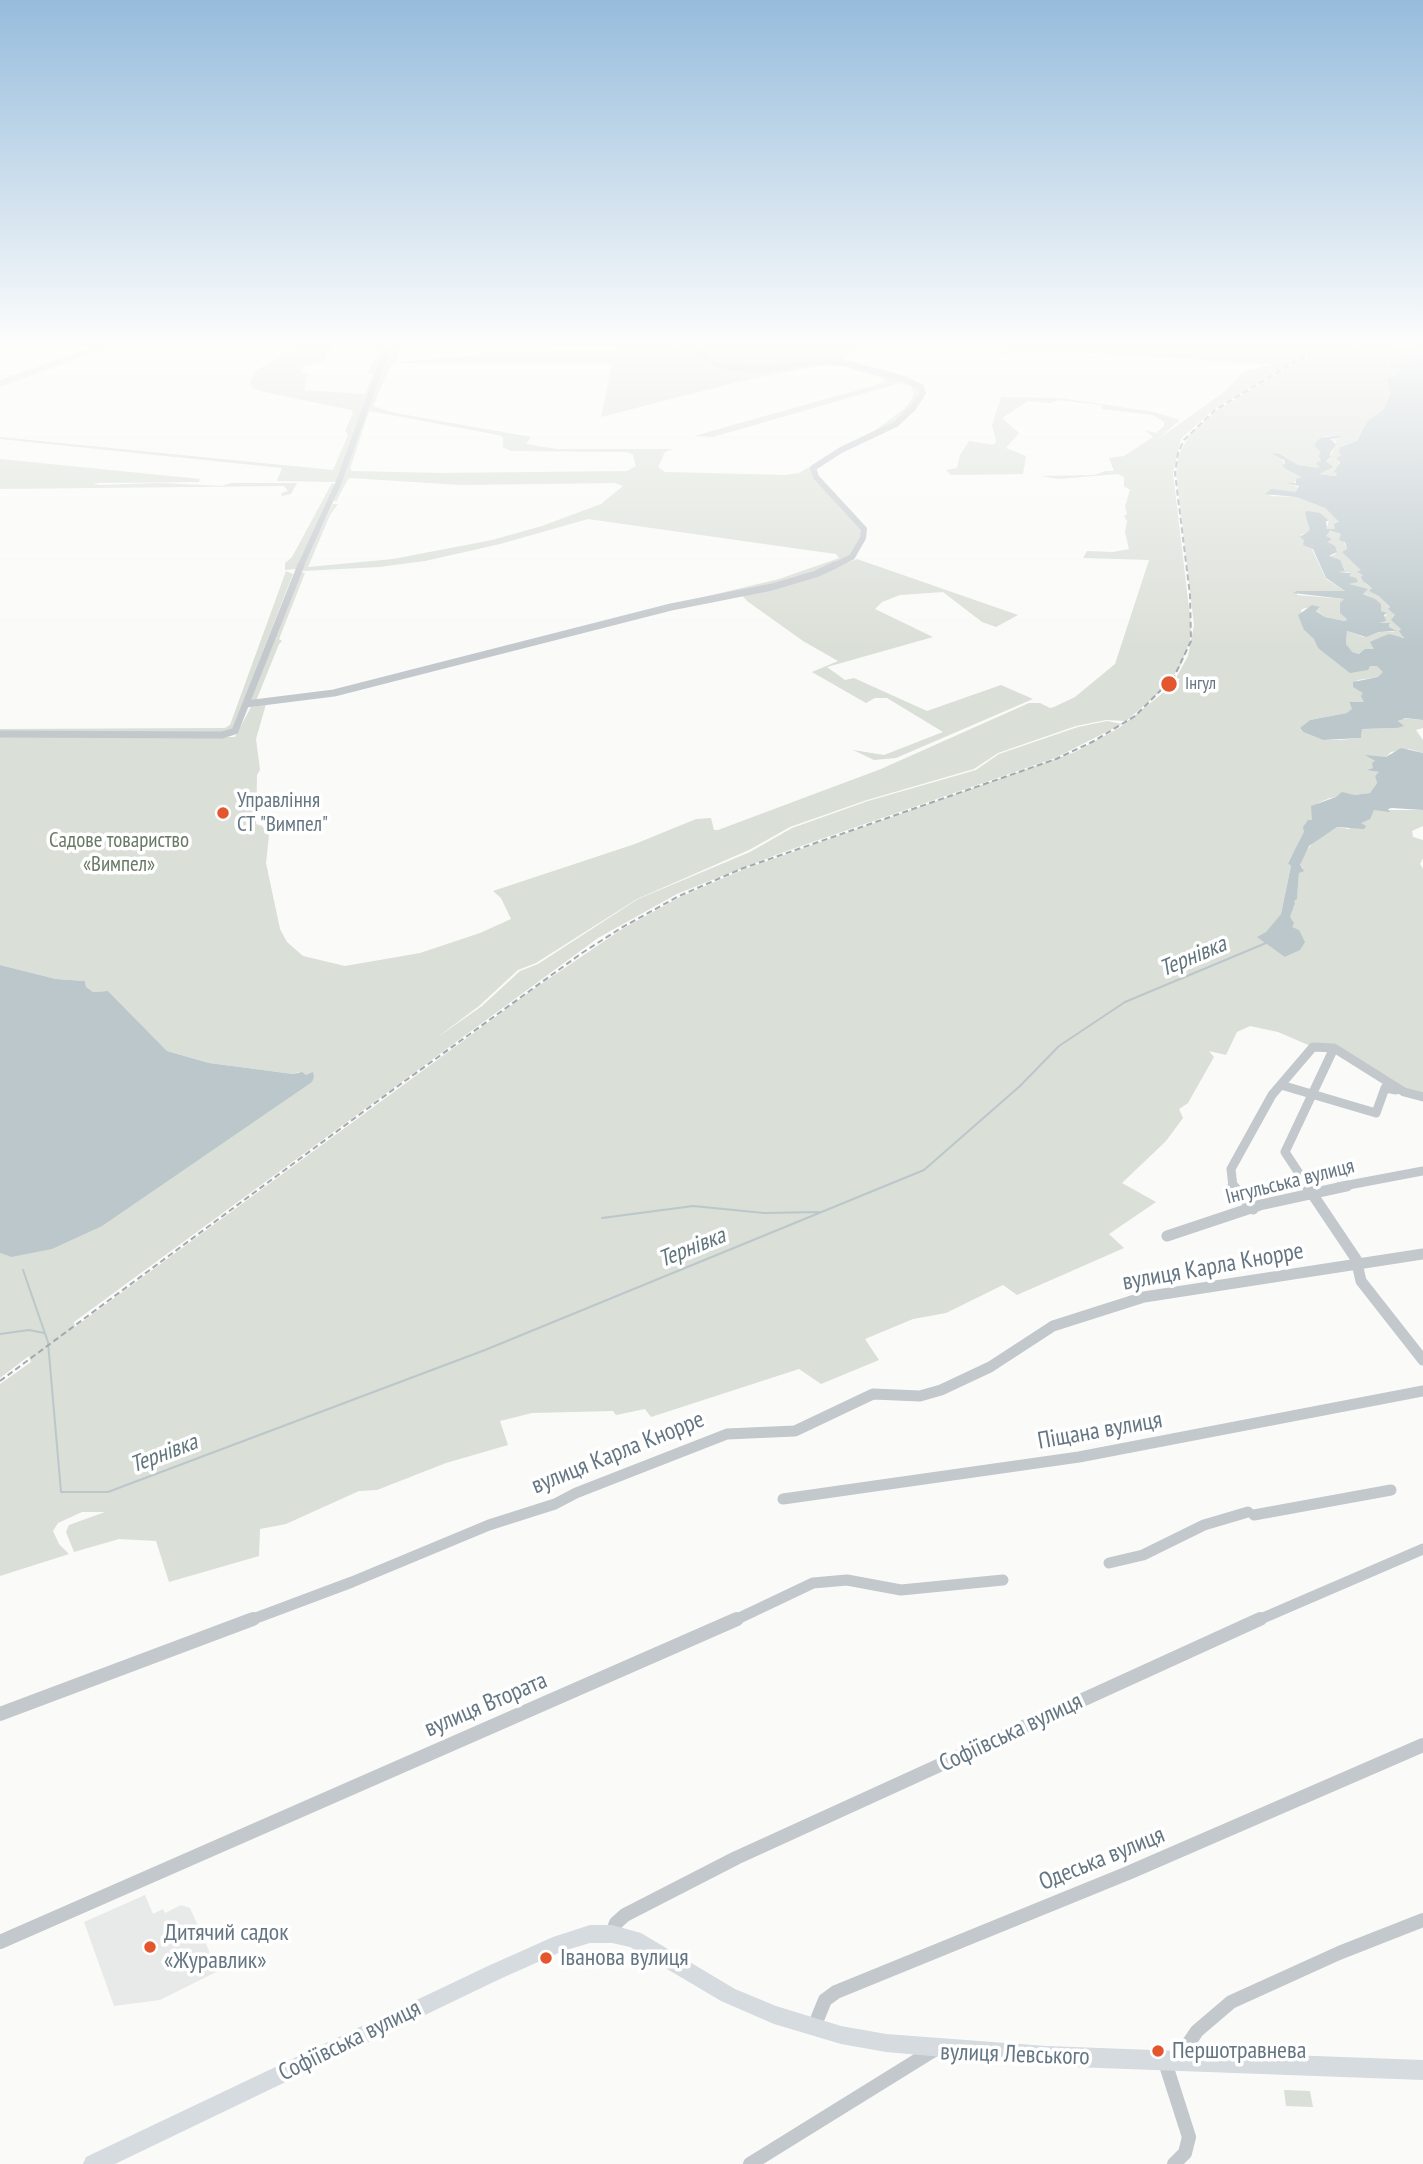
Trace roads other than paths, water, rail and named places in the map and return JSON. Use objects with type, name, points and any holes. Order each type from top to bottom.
[{"type":"main road","name":"Софіївська вулиця","points":[[93,2164],[560,1943],[590,1934],[612,1934],[634,1939],[743,2002],[814,2027],[886,2043],[936,2049]]},
{"type":"main road","name":"вулиця Левського","points":[[936,2049],[1164,2059],[1185,2055],[1423,2070]]},
{"type":"street","points":[[0,734],[227,735],[235,731],[298,571],[338,484],[351,447]]},
{"type":"street","points":[[246,704],[304,699],[347,690],[671,607],[772,587],[816,574],[852,557],[863,538],[864,529],[846,506],[816,477],[813,468],[847,447]]},
{"type":"street","points":[[1253,1209],[1233,1188],[1231,1169],[1272,1095],[1306,1052],[1313,1047],[1334,1048],[1404,1092]]},
{"type":"street","points":[[1334,1048],[1285,1149],[1286,1155],[1313,1193],[1357,1266],[1361,1281],[1423,1360]]},
{"type":"street","points":[[1281,1085],[1376,1112],[1384,1088],[1423,1097]]},
{"type":"street","name":"Інгульська вулиця","points":[[1167,1236],[1313,1193],[1423,1171]]},
{"type":"street","name":"вулиця Карла Кнорре","points":[[0,1714],[352,1582],[489,1525],[555,1504],[576,1493],[727,1434],[795,1431],[873,1394],[920,1396],[941,1391],[990,1367],[1053,1326],[1144,1297],[1423,1254]]},
{"type":"street","name":"Піщана вулиця","points":[[783,1499],[1079,1457],[1423,1391]]},
{"type":"street","points":[[1109,1563],[1143,1555],[1204,1525],[1251,1513],[1391,1490]]},
{"type":"street","name":"Софіївська вулиця","points":[[612,1934],[616,1923],[625,1915],[736,1858],[1242,1627],[1423,1549]]},
{"type":"street","name":"вулиця Втората","points":[[0,1942],[701,1636],[813,1583],[846,1580],[901,1590],[1003,1580]]},
{"type":"street","name":"Одеська вулиця","points":[[814,2027],[825,2000],[836,1992],[1128,1874],[1423,1745]]},
{"type":"street","points":[[1185,2055],[1197,2031],[1231,2002],[1339,1953],[1423,1920]]},
{"type":"street","name":"вулиця Левського","points":[[750,2164],[936,2049]]},
{"type":"street","points":[[1164,2059],[1189,2137],[1185,2153],[1174,2164]]},
{"type":"waterway","name":"Тернівка","points":[[23,1270],[48,1342],[61,1492],[108,1492],[485,1350],[924,1170],[1020,1086],[1059,1046],[1125,1002],[1266,943]]},
{"type":"waterway","points":[[602,1218],[693,1206],[764,1213],[820,1212]]},
{"type":"waterway","points":[[0,1334],[29,1330],[44,1333]]},
{"type":"railway","points":[[0,1381],[398,1086],[582,953],[621,928],[679,896],[741,869],[1056,759],[1094,741],[1135,716],[1174,677],[1191,641],[1190,595],[1175,473],[1181,447]]},
{"type":"place","name":"Інгул","points":[[1169,684]]},
{"type":"place","name":"Управління СТ \"Вимпел\"","points":[[223,813]]},
{"type":"place","name":"Дитячий садок «Журавлик»","points":[[150,1947]]},
{"type":"place","name":"Іванова вулиця","points":[[546,1958]]},
{"type":"place","name":"Першотравнева","points":[[1158,2051]]},
{"type":"park label","name":"Садове товариство «Вимпел»","points":[[119,853]]}]
